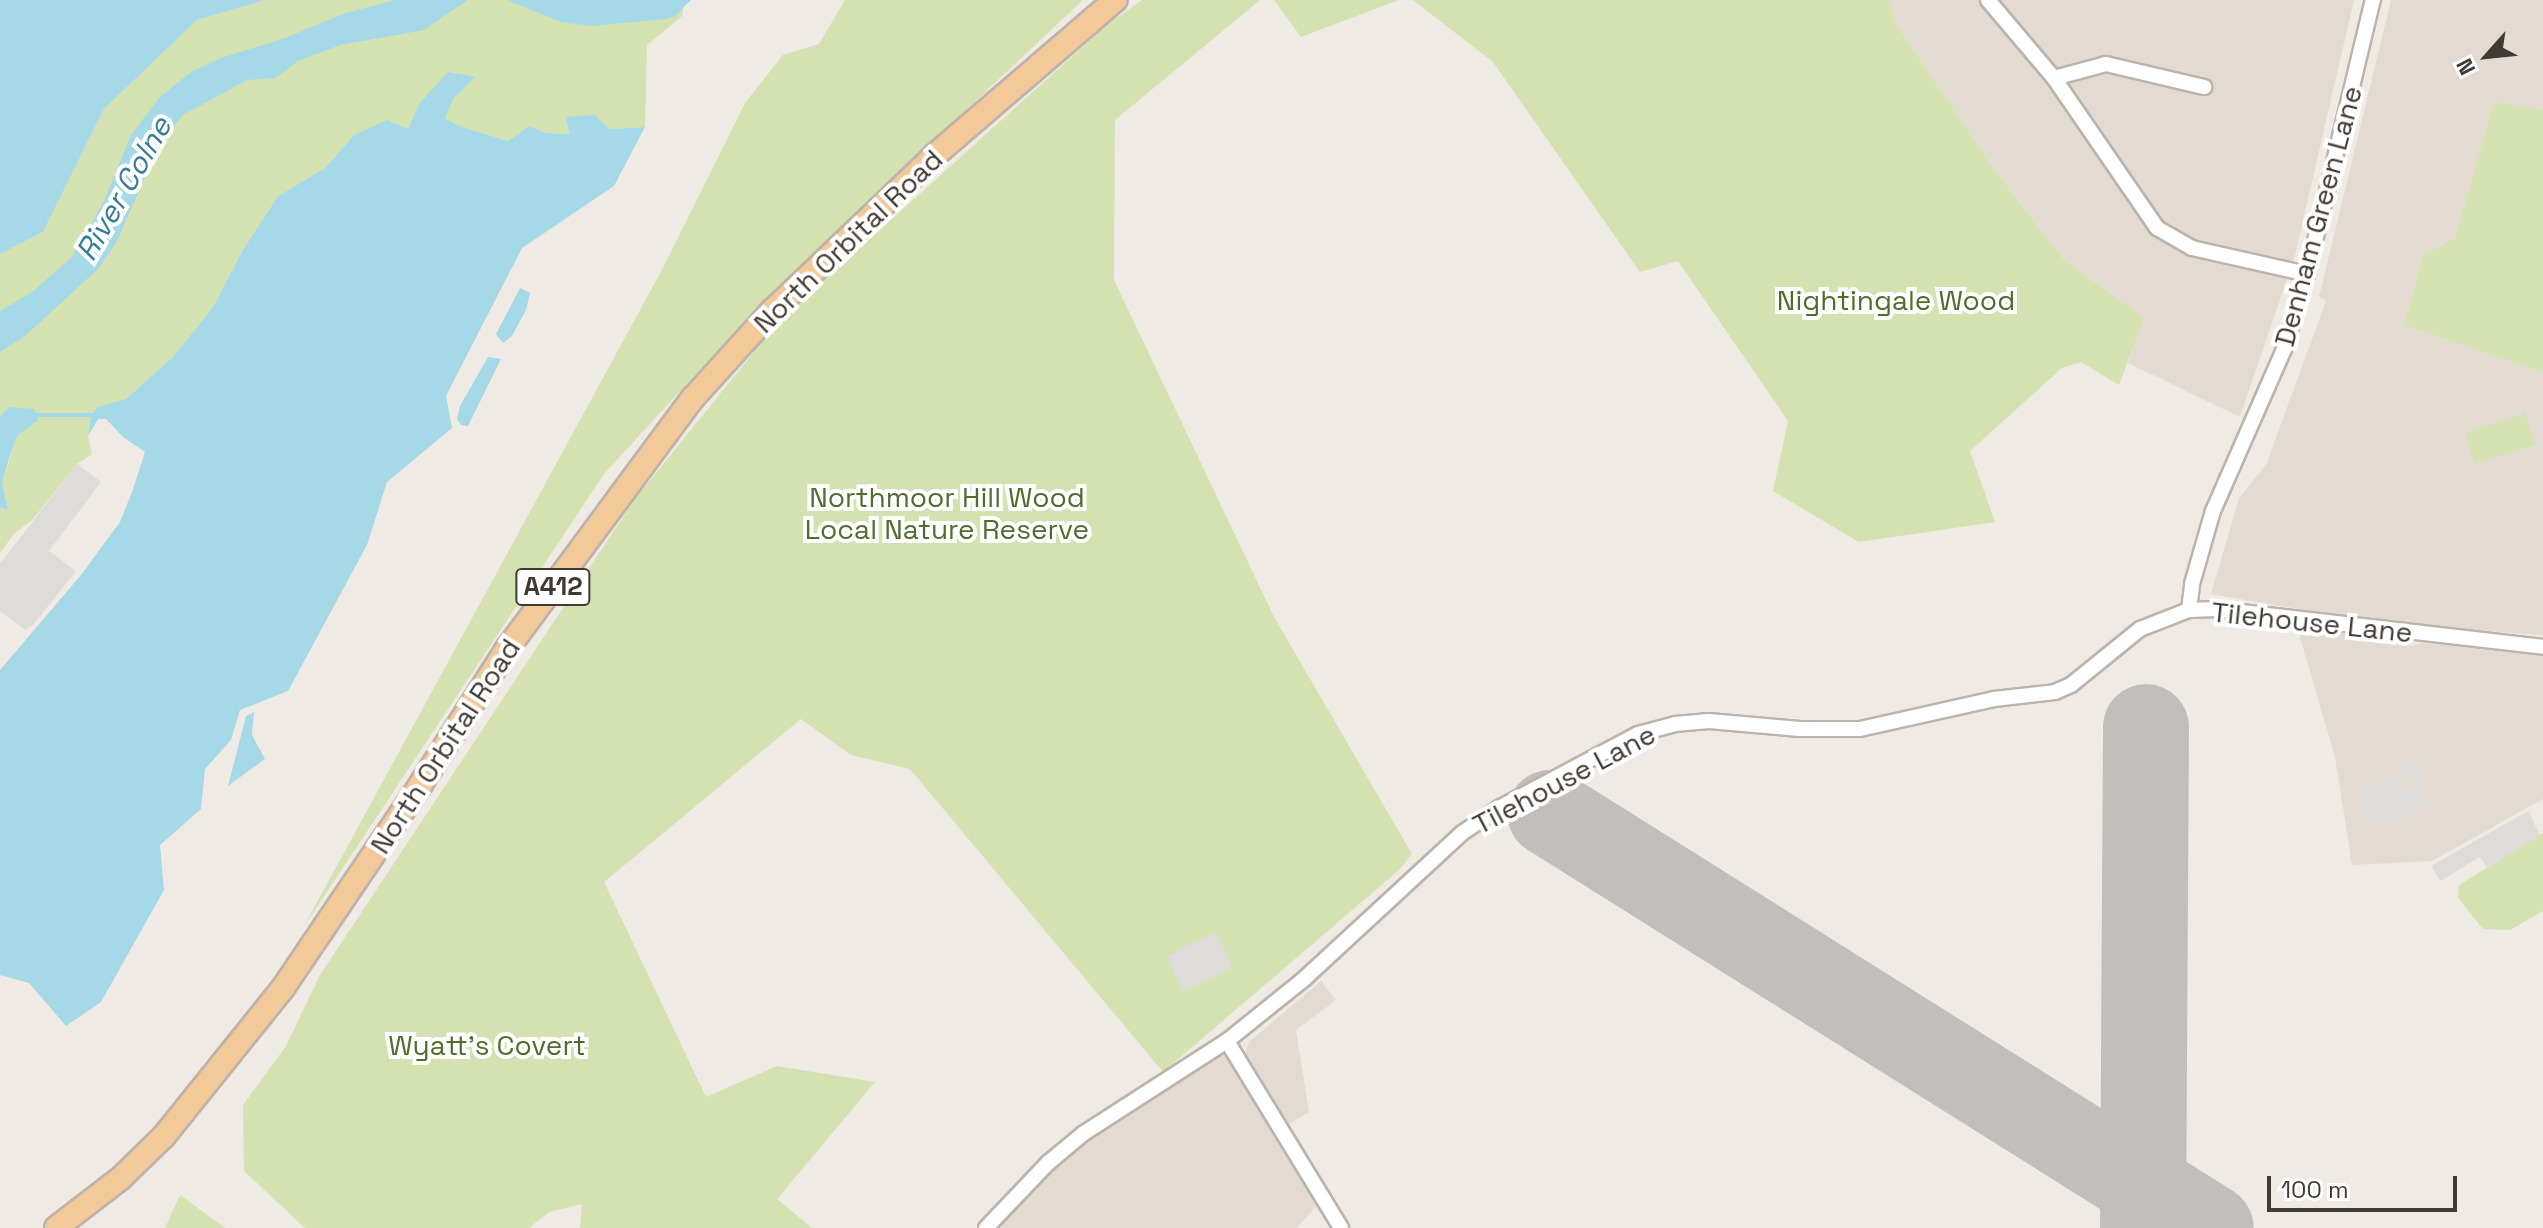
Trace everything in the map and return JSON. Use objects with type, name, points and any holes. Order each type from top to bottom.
[{"type":"main road","name":"North Orbital Road","points":[[56,1228],[121,1178],[164,1136],[274,1000],[421,784],[507,649],[693,398],[772,311],[935,155],[1115,0]]},
{"type":"street","points":[[1988,0],[2054,78],[2157,228],[2192,248],[2307,274]]},
{"type":"street","name":"Denham Green Lane","points":[[2189,610],[2192,584],[2213,511],[2285,347],[2307,274],[2373,0]]},
{"type":"street","points":[[2054,78],[2106,64],[2204,87]]},
{"type":"street","name":"Tilehouse Lane","points":[[986,1228],[1048,1163],[1084,1133],[1227,1041],[1304,979],[1462,833],[1499,808],[1638,734],[1675,724],[1709,721],[1800,729],[1860,729],[1994,699],[2055,692],[2071,685],[2140,629],[2189,610],[2216,609],[2543,647]]},
{"type":"street","points":[[1227,1041],[1341,1228]]},
{"type":"shaded area","points":[[1888,0],[2354,0],[2295,255],[2240,417],[2128,363],[2143,318],[2064,260],[1996,172],[1898,27]]},
{"type":"shaded area","points":[[2391,0],[2543,0],[2543,110],[2494,103],[2455,238],[2423,255],[2404,325],[2543,372],[2543,635],[2381,623],[2211,594],[2239,498],[2266,465],[2326,301],[2319,297]]},
{"type":"shaded area","points":[[77,464],[101,482],[49,551],[76,571],[32,626],[25,630],[0,611],[0,564]]},
{"type":"shaded area","points":[[2297,627],[2408,640],[2411,646],[2421,643],[2543,653],[2543,799],[2432,861],[2352,865],[2335,757]]},
{"type":"shaded area","points":[[2419,759],[2428,808],[2411,809],[2411,817],[2363,824],[2356,787],[2396,778],[2398,790],[2413,787],[2411,775],[2399,777],[2397,764]]},
{"type":"shaded area","points":[[2528,811],[2540,835],[2488,868],[2480,857],[2440,881],[2431,866]]},
{"type":"shaded area","points":[[1216,932],[1233,968],[1183,991],[1167,956]]},
{"type":"shaded area","points":[[1321,981],[1336,1000],[1296,1030],[1309,1112],[1284,1127],[1246,1060],[1246,1049],[1250,1041]]},
{"type":"shaded area","points":[[1225,1049],[1317,1205],[1297,1228],[986,1228],[1037,1175],[1153,1091]]},
{"type":"green space","points":[[265,0],[682,0],[683,9],[682,16],[647,45],[645,127],[609,129],[565,118],[571,134],[546,133],[529,126],[508,141],[458,126],[444,117],[453,99],[475,77],[419,104],[408,129],[354,135],[325,168],[278,196],[244,248],[213,307],[173,357],[126,399],[97,407],[91,415],[88,436],[92,454],[77,464],[33,519],[14,534],[0,553],[0,508],[8,510],[2,482],[18,435],[9,407],[0,416],[0,254],[43,232],[104,109],[197,20]]},
{"type":"green space","points":[[845,0],[1083,0],[759,305],[604,474],[303,928],[664,266],[745,103],[783,55],[819,44]]},
{"type":"green space","name":"Northmoor Hill Wood Local Nature Reserve","points":[[1142,0],[1260,0],[1115,120],[1114,280],[1274,617],[1412,854],[1399,870],[1163,1072],[910,769],[851,755],[801,719],[604,882],[706,1097],[777,1066],[875,1082],[777,1199],[812,1228],[580,1228],[582,1204],[549,1212],[529,1228],[305,1228],[244,1171],[243,1105],[286,1046],[320,975],[635,499],[779,321],[1108,24]]},
{"type":"green space","points":[[1274,0],[1399,0],[1301,37]]},
{"type":"green space","name":"Nightingale Wood","points":[[1413,0],[1888,0],[1898,27],[1996,172],[2064,260],[2144,318],[2119,385],[2081,362],[2062,368],[1970,451],[1995,522],[1859,542],[1773,491],[1788,421],[1678,261],[1640,272],[1493,62]]},
{"type":"green space","points":[[2494,102],[2543,110],[2543,372],[2404,325],[2423,255],[2455,238]]},
{"type":"green space","points":[[2525,413],[2535,445],[2474,464],[2465,433]]},
{"type":"green space","points":[[2543,833],[2543,911],[2510,930],[2483,929],[2458,898],[2459,885]]},
{"type":"green space","points":[[180,1195],[225,1228],[165,1228]]},
{"type":"water","points":[[0,0],[265,0],[197,20],[104,109],[43,232],[0,254]]},
{"type":"water","name":"River Colne","points":[[395,0],[468,0],[424,30],[340,45],[298,61],[275,78],[247,80],[183,115],[160,143],[116,243],[98,269],[25,336],[0,352],[0,311],[32,292],[72,257],[104,201],[131,135],[159,98],[191,72],[221,58],[285,38],[343,14]]},
{"type":"water","points":[[507,0],[691,0],[675,16],[665,19],[592,26],[561,22]]},
{"type":"water","points":[[448,72],[475,77],[453,99],[445,118],[459,126],[508,141],[529,126],[546,133],[570,134],[565,117],[595,115],[609,129],[645,127],[614,186],[522,248],[446,396],[452,428],[387,482],[367,545],[288,691],[240,710],[231,740],[205,769],[201,809],[160,845],[164,890],[101,1002],[66,1026],[29,983],[0,975],[0,670],[81,575],[120,522],[132,492],[145,452],[123,437],[106,419],[98,419],[88,436],[91,415],[97,407],[126,399],[173,357],[213,307],[244,248],[278,196],[325,168],[354,135],[387,120],[408,129],[419,104]]},
{"type":"water","points":[[520,288],[530,293],[526,310],[512,336],[503,343],[496,334]]},
{"type":"water","points":[[488,357],[501,359],[468,426],[461,425],[457,419],[460,406]]},
{"type":"water","points":[[9,407],[34,409],[38,420],[18,435],[9,459],[2,482],[8,510],[0,508],[0,416]]},
{"type":"water","points":[[254,712],[252,735],[265,759],[228,786],[246,716]]},
{"type":"waterway","points":[[36,415],[91,415]]},
{"type":"runway","points":[[2143,1228],[2146,727]]},
{"type":"runway","points":[[1550,813],[2211,1228]]},
{"type":"park label","name":"Wyatt's Covert","points":[[487,1045]]}]
